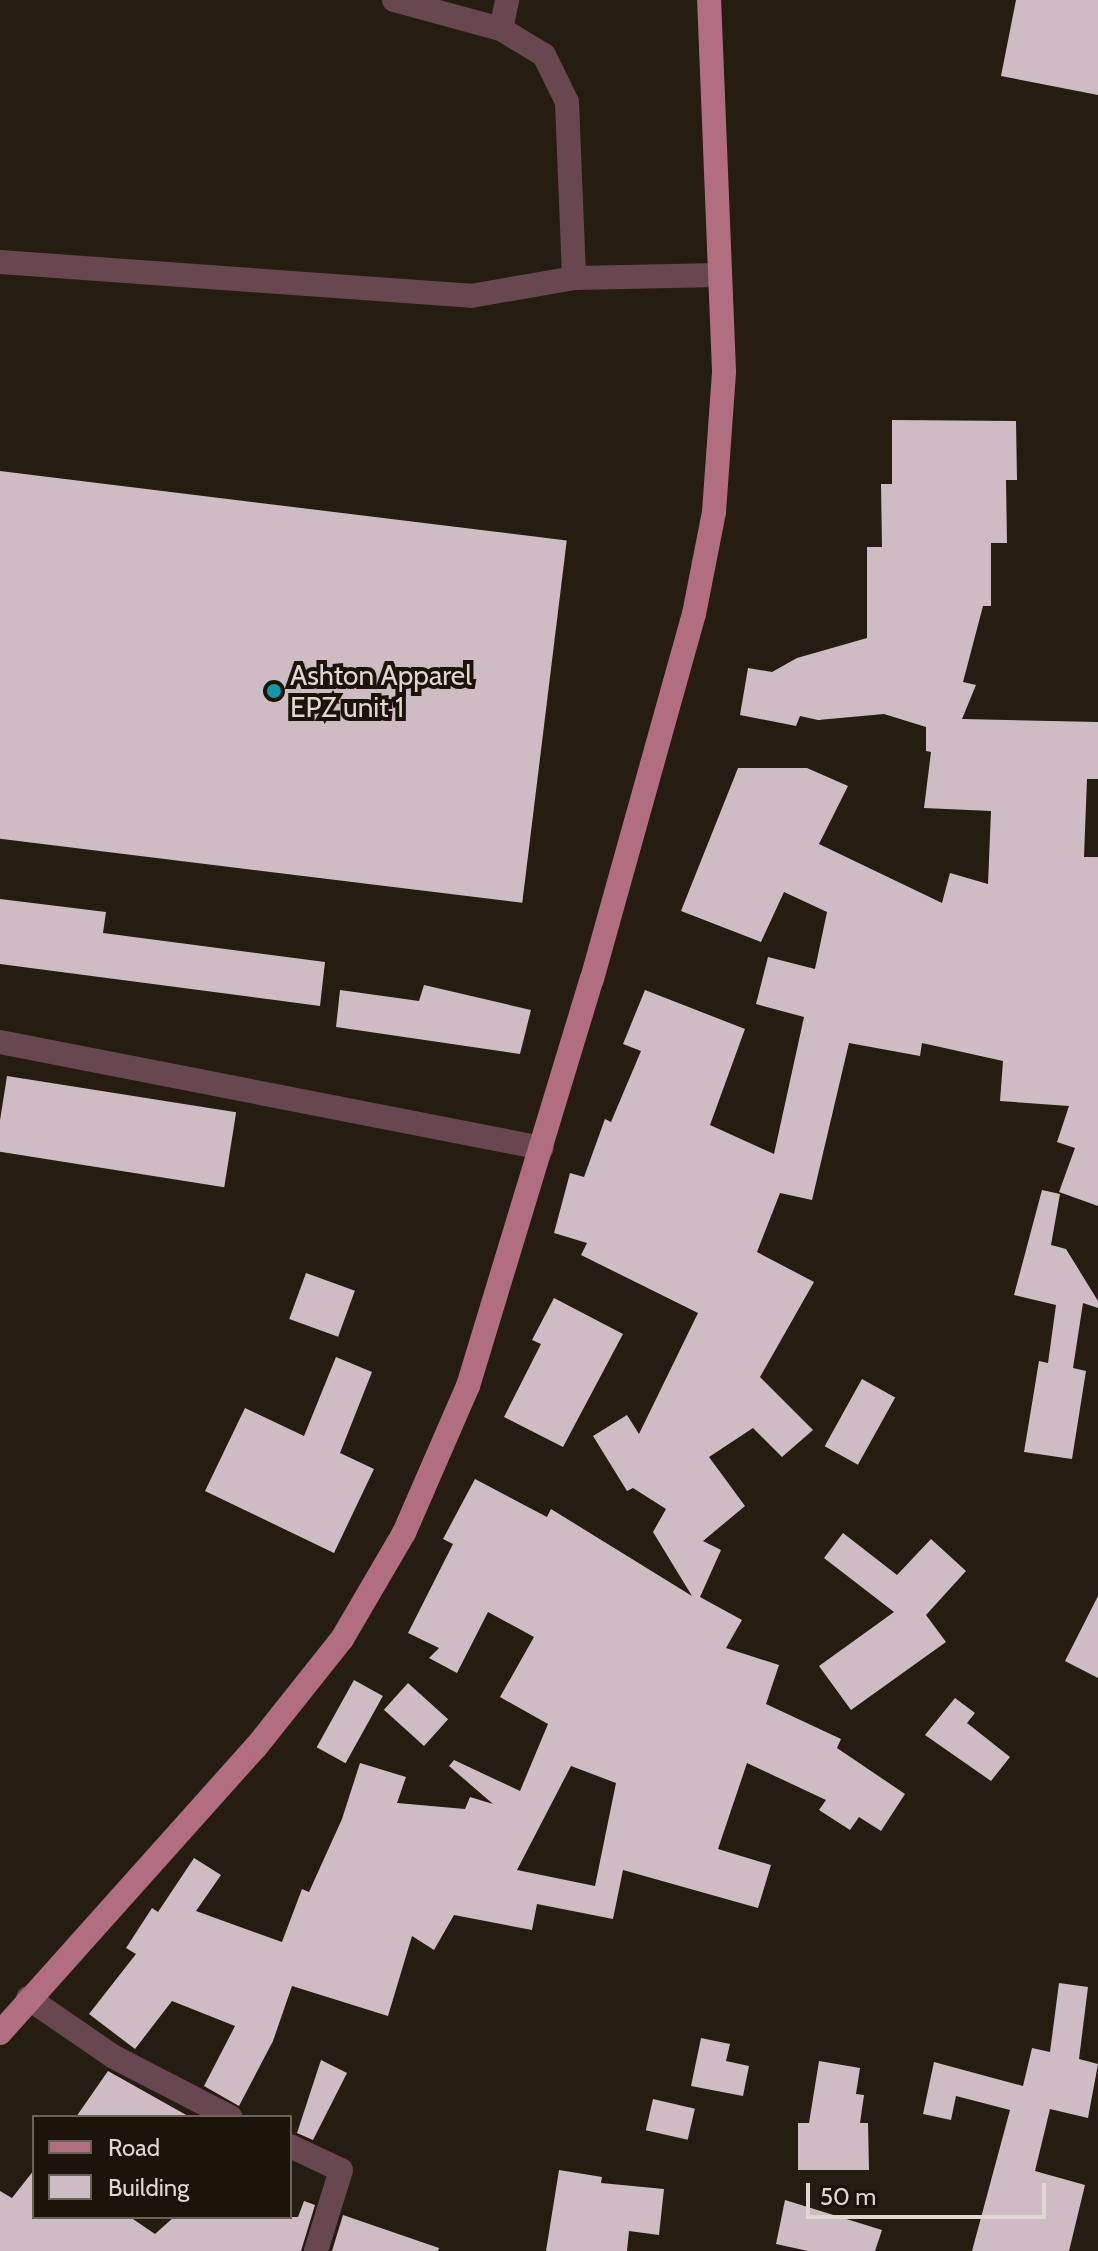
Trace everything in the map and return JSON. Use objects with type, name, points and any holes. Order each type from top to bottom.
[{"type":"main road","points":[[0,2033],[28,1998],[246,1758],[342,1639],[404,1533],[468,1386],[542,1148],[694,614],[714,512],[723,408],[709,0]]},
{"type":"street","points":[[394,0],[501,29],[544,55],[567,102],[574,278]]},
{"type":"street","points":[[501,29],[507,0]]},
{"type":"street","points":[[0,262],[471,296],[574,278],[720,275]]},
{"type":"street","points":[[0,1042],[542,1148]]},
{"type":"street","points":[[28,1998],[114,2057],[226,2115]]},
{"type":"street","points":[[292,2147],[341,2170],[316,2251]]},
{"type":"building","points":[[1016,0],[1098,0],[1098,95],[1001,76]]},
{"type":"building","points":[[892,420],[1016,421],[1017,480],[1006,480],[1007,543],[991,543],[991,606],[983,606],[963,682],[976,685],[962,719],[1098,722],[1098,779],[1087,779],[1084,857],[1098,857],[1098,1206],[1059,1192],[1075,1148],[1057,1142],[1069,1106],[1000,1101],[1003,1061],[922,1043],[920,1056],[849,1043],[812,1200],[780,1193],[757,1252],[814,1282],[760,1377],[813,1430],[782,1457],[753,1428],[709,1457],[745,1506],[703,1541],[721,1550],[700,1597],[742,1620],[726,1648],[779,1665],[766,1704],[841,1739],[837,1748],[905,1794],[881,1831],[859,1817],[850,1830],[819,1810],[826,1800],[747,1763],[718,1849],[771,1865],[758,1908],[623,1870],[613,1919],[537,1904],[532,1930],[454,1915],[434,1950],[412,1936],[388,2016],[292,1986],[273,2041],[239,2106],[204,2086],[235,2026],[172,2001],[135,2049],[89,2014],[136,1954],[126,1948],[152,1908],[158,1912],[194,1858],[221,1875],[196,1911],[282,1942],[302,1889],[309,1892],[342,1819],[360,1763],[406,1777],[397,1803],[465,1809],[470,1797],[493,1804],[449,1766],[454,1760],[520,1791],[548,1724],[500,1697],[534,1637],[488,1612],[457,1673],[429,1658],[439,1648],[408,1633],[453,1544],[443,1539],[475,1479],[547,1517],[551,1509],[692,1596],[653,1532],[666,1509],[633,1488],[627,1491],[593,1436],[627,1415],[639,1434],[698,1313],[581,1255],[587,1243],[554,1233],[570,1173],[584,1177],[605,1119],[611,1122],[641,1051],[623,1044],[645,990],[745,1029],[710,1125],[774,1154],[804,1017],[756,1004],[768,957],[815,969],[827,912],[784,892],[761,942],[681,911],[738,768],[807,768],[848,786],[819,844],[942,903],[950,873],[988,884],[991,811],[924,808],[931,752],[926,751],[926,727],[884,714],[818,720],[800,716],[796,726],[740,715],[748,668],[772,672],[797,658],[867,638],[867,547],[882,547],[881,484],[892,484]],"holes":[[[571,1766],[616,1783],[595,1886],[517,1870]]]},
{"type":"building","name":"Ashton Apparel EPZ unit 1","points":[[0,471],[567,541],[522,903],[0,839]]},
{"type":"building","points":[[0,899],[106,912],[103,933],[325,962],[320,1006],[0,964]]},
{"type":"building","points":[[424,985],[531,1010],[520,1054],[336,1027],[340,990],[419,1001]]},
{"type":"building","points":[[7,1076],[236,1112],[224,1187],[0,1152],[0,1120]]},
{"type":"building","points":[[1042,1190],[1060,1194],[1051,1245],[1066,1249],[1098,1301],[1098,1308],[1083,1303],[1073,1368],[1086,1371],[1072,1459],[1024,1452],[1039,1361],[1048,1363],[1056,1305],[1014,1295]]},
{"type":"building","points":[[306,1273],[355,1291],[338,1337],[289,1319]]},
{"type":"building","points":[[554,1298],[623,1334],[563,1447],[504,1417],[541,1344],[532,1340]]},
{"type":"building","points":[[336,1357],[372,1372],[340,1453],[374,1469],[334,1553],[205,1491],[245,1408],[304,1436]]},
{"type":"building","points":[[862,1379],[895,1397],[858,1465],[825,1446]]},
{"type":"building","points":[[843,1533],[897,1575],[931,1539],[966,1571],[926,1615],[946,1642],[851,1710],[819,1666],[894,1612],[824,1558]]},
{"type":"building","points":[[1098,1596],[1098,1678],[1065,1661]]},
{"type":"building","points":[[354,1680],[383,1696],[346,1763],[317,1747]]},
{"type":"building","points":[[408,1683],[448,1719],[424,1746],[384,1710]]},
{"type":"building","points":[[955,1698],[975,1713],[967,1723],[1010,1757],[991,1781],[925,1735]]},
{"type":"building","points":[[1059,1983],[1088,1987],[1079,2059],[1098,2064],[1088,2118],[1050,2109],[1035,2171],[1085,2185],[1069,2251],[972,2251],[1010,2110],[956,2096],[951,2120],[923,2114],[934,2062],[1023,2086],[1032,2048],[1050,2052]]},
{"type":"building","points":[[701,2038],[730,2044],[726,2061],[749,2066],[743,2096],[691,2086]]},
{"type":"building","points":[[321,2060],[347,2073],[313,2140],[297,2133]]},
{"type":"building","points":[[819,2061],[860,2068],[856,2094],[864,2095],[860,2123],[868,2123],[869,2170],[798,2170],[798,2123],[809,2123]]},
{"type":"building","points":[[108,2071],[186,2115],[77,2115]]},
{"type":"building","points":[[653,2099],[695,2109],[688,2140],[646,2130]]},
{"type":"building","points":[[559,2170],[602,2177],[601,2183],[664,2189],[659,2235],[629,2231],[627,2251],[546,2251]]},
{"type":"building","points":[[32,2173],[32,2219],[133,2219],[155,2234],[172,2219],[292,2219],[298,2217],[304,2201],[315,2205],[301,2251],[0,2251],[0,2191],[12,2198]]},
{"type":"building","points":[[785,2200],[882,2230],[875,2251],[808,2251],[776,2244]]},
{"type":"building","points":[[343,2215],[439,2248],[438,2251],[332,2251]]},
{"type":"place","name":"Ashton Apparel EPZ unit 1","points":[[274,691]]}]
